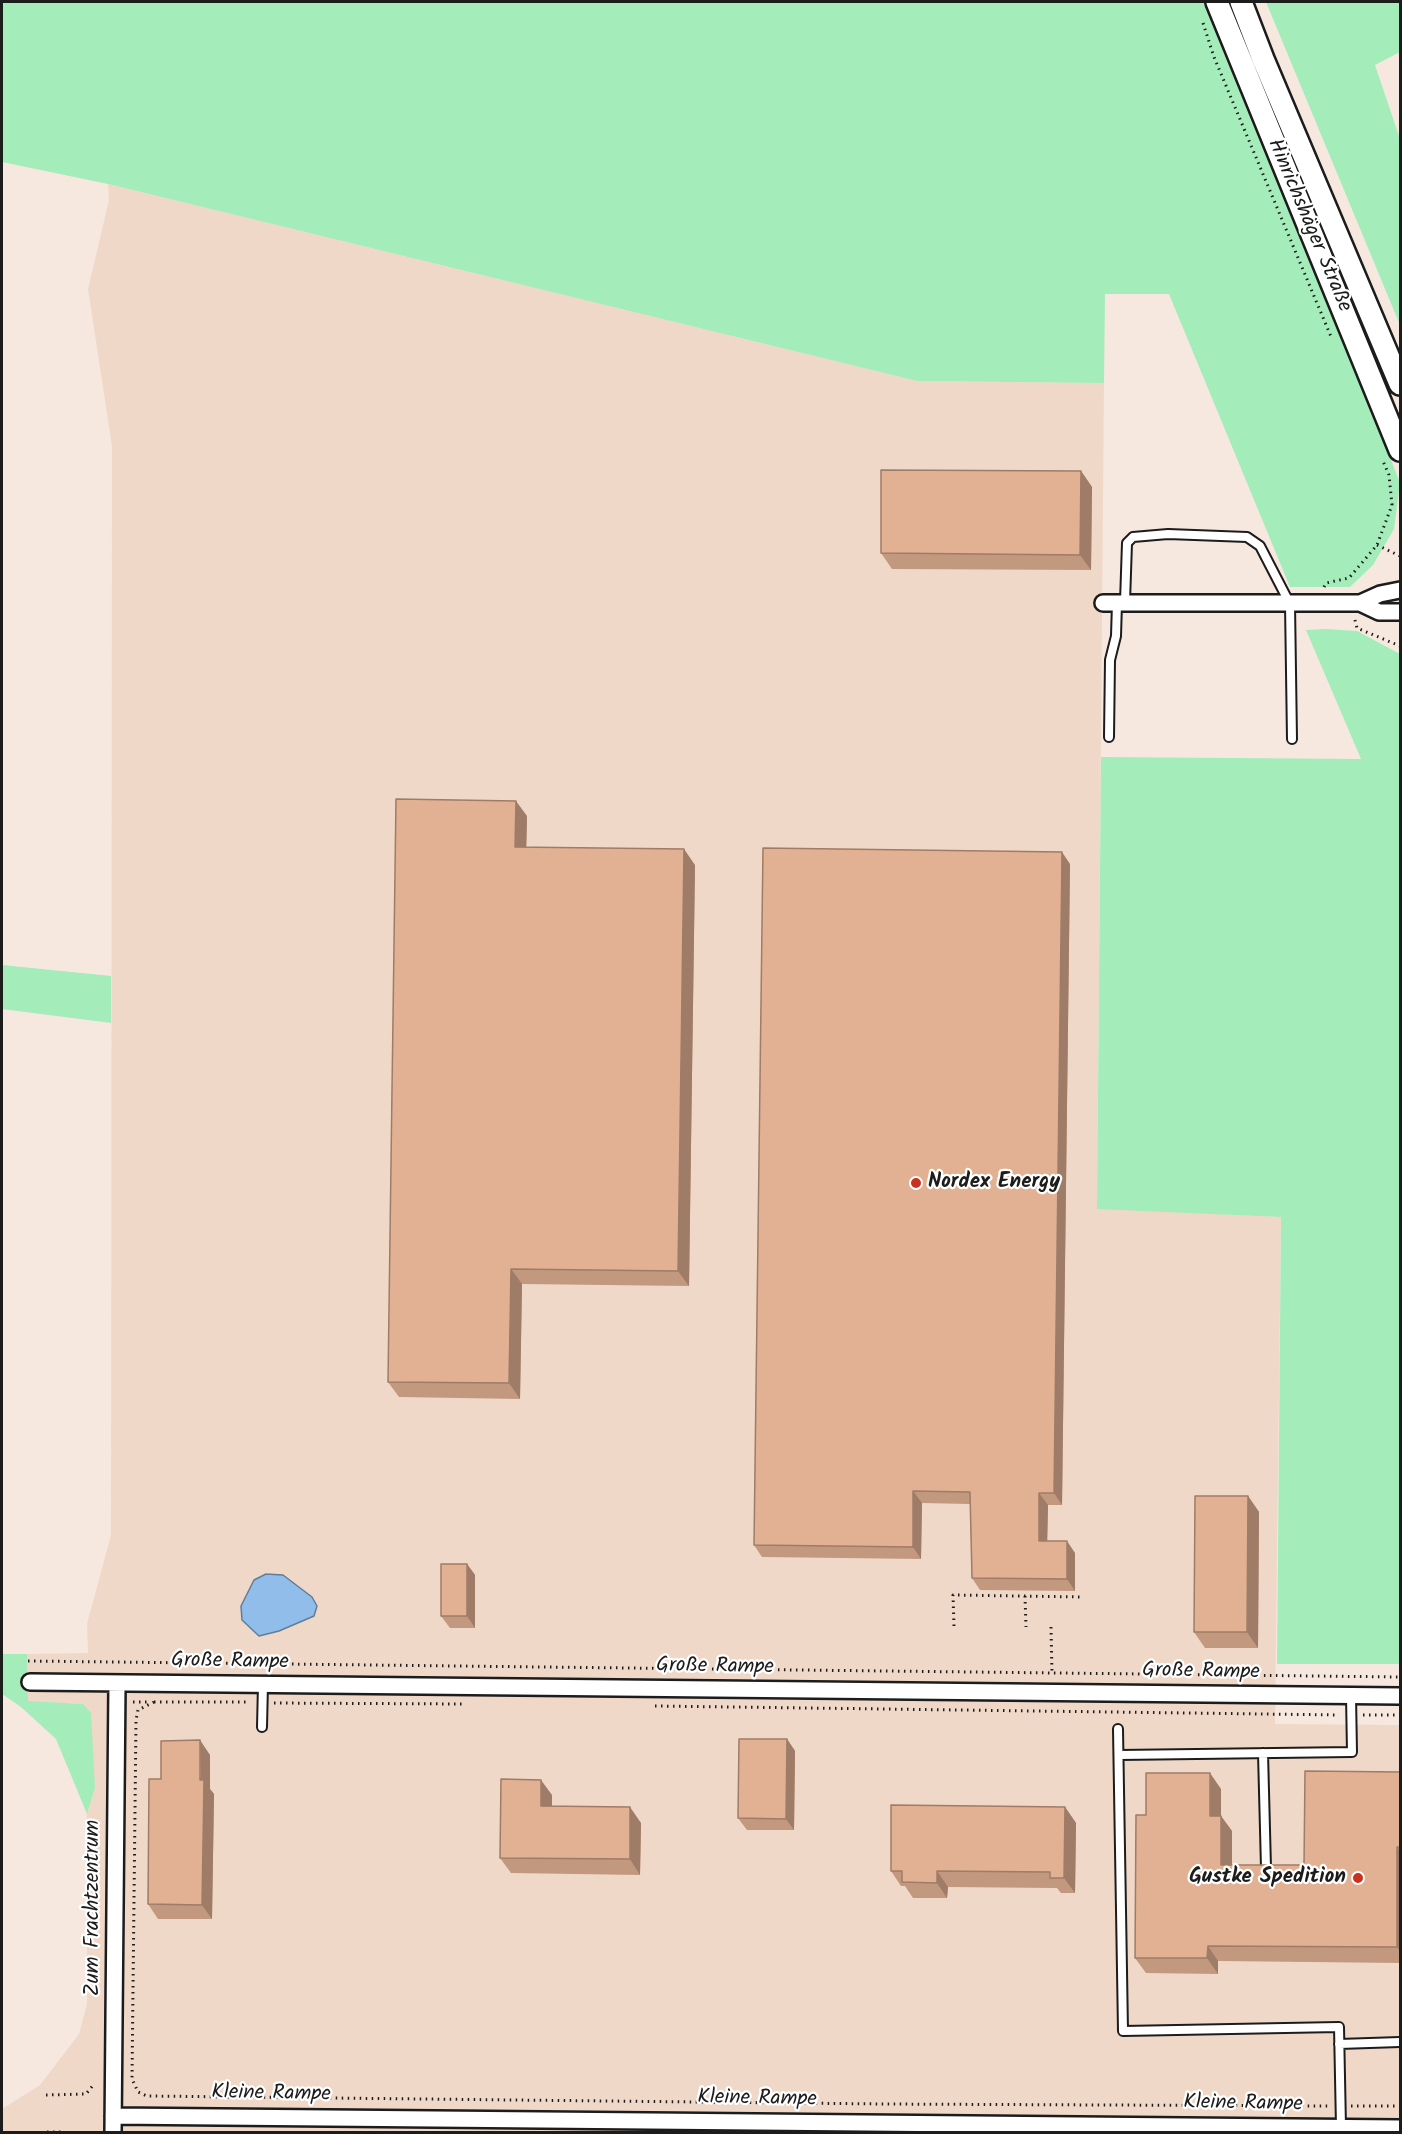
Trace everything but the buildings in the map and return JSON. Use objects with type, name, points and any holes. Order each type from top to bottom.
[{"type":"main road","name":"Hinrichshäger Straße","points":[[1241,2],[1267,69],[1401,384]]},
{"type":"main road","name":"Hinrichshäger Straße","points":[[1208,7],[1390,452]]},
{"type":"street","points":[[1115,603],[1355,603],[1398,587]]},
{"type":"street","points":[[1355,603],[1379,612],[1401,612]]},
{"type":"street","name":"Große Rampe","points":[[30,1682],[1401,1696]]},
{"type":"street","name":"Zum Frachtzentrum","points":[[113,2133],[117,1683]]},
{"type":"street","name":"Kleine Rampe","points":[[113,2116],[967,2128],[1401,2127]]},
{"type":"lane","points":[[1110,737],[1110,660],[1116,636],[1115,603],[1127,543],[1133,537],[1151,534],[1247,537],[1260,546],[1290,604],[1292,739]]},
{"type":"lane","points":[[262,1727],[263,1684]]},
{"type":"lane","points":[[1119,1755],[1352,1752],[1351,1696]]},
{"type":"lane","points":[[1118,1730],[1123,2031],[1339,2027],[1341,2127]]},
{"type":"lane","points":[[1263,1753],[1266,1868]]},
{"type":"lane","points":[[1339,2044],[1401,2043]]},
{"type":"path","points":[[1208,7],[1214,57],[1335,345]]},
{"type":"path","points":[[1316,603],[1326,583],[1349,578],[1377,545],[1392,505],[1389,475],[1390,452]]},
{"type":"path","points":[[1377,545],[1401,556]]},
{"type":"path","points":[[1355,603],[1357,628],[1401,646]]},
{"type":"path","points":[[954,1626],[953,1595],[1084,1597]]},
{"type":"path","points":[[1026,1596],[1026,1627]]},
{"type":"path","points":[[1051,1627],[1052,1673]]},
{"type":"path","points":[[28,1660],[1401,1677]]},
{"type":"path","points":[[471,1704],[154,1702],[138,1710],[132,2079],[138,2092],[147,2096],[883,2104],[1401,2106]]},
{"type":"path","points":[[648,1706],[1401,1715]]},
{"type":"path","points":[[46,2095],[86,2094],[94,2084]]},
{"type":"path","points":[[47,2132],[62,2133]]},
{"type":"shaded area","points":[[108,184],[917,381],[1104,383],[1097,1208],[1281,1217],[1275,1724],[1400,1725],[1400,2132],[2,2132],[2,2109],[40,2085],[79,2034],[87,2004],[87,1814],[95,1788],[83,1704],[28,1702],[27,1654],[88,1653],[87,1624],[111,1535],[112,446],[88,289],[109,200]]},
{"type":"green space","points":[[2,2],[1205,2],[1224,54],[1370,405],[1400,483],[1394,529],[1373,565],[1350,587],[1290,587],[1169,294],[1105,294],[1104,383],[917,381],[108,184],[2,162]]},
{"type":"green space","points":[[1266,2],[1400,2],[1400,52],[1375,65],[1400,139],[1400,325]]},
{"type":"green space","points":[[1306,630],[1357,631],[1400,654],[1400,1664],[1277,1664],[1281,1217],[1097,1209],[1101,757],[1361,759]]},
{"type":"green space","points":[[2,965],[111,976],[111,1023],[2,1009]]},
{"type":"green space","points":[[2,1654],[27,1654],[28,1701],[83,1704],[91,1713],[95,1788],[87,1814],[56,1739],[21,1707],[2,1694]]},
{"type":"water","points":[[266,1574],[283,1575],[312,1597],[317,1606],[314,1616],[279,1631],[259,1636],[242,1620],[241,1606],[254,1580]]},
{"type":"place","name":"Nordex Energy","points":[[916,1183]]},
{"type":"place","name":"Gustke Spedition","points":[[1358,1878]]}]
